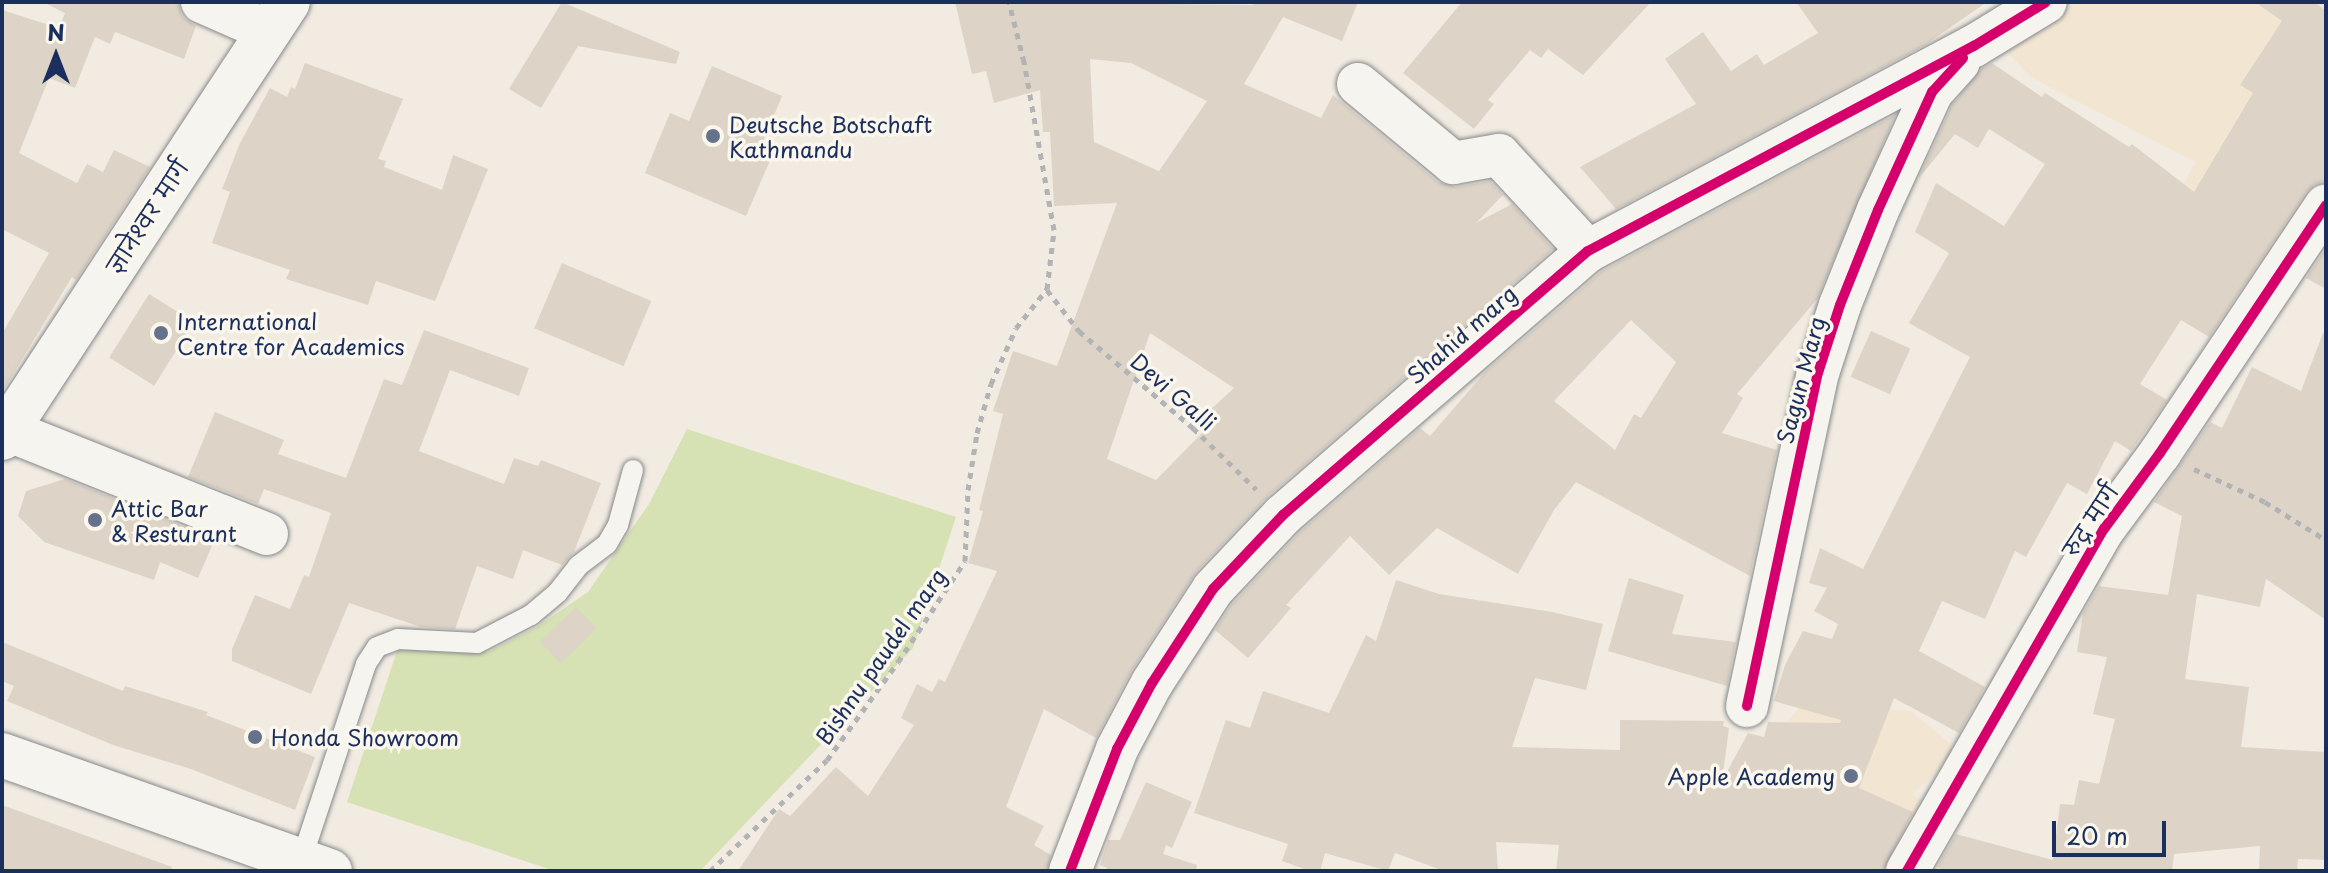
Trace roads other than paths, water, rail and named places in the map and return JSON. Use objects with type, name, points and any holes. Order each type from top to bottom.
[{"type":"main road","name":"ज्ञानेश्वर मार्ग","points":[[5,434],[278,16]]},
{"type":"main road","points":[[2,755],[316,866]]},
{"type":"street","points":[[202,2],[278,16]]},
{"type":"street","name":"Shahid marg","points":[[1070,871],[1117,749],[1152,683],[1213,589],[1283,515],[1588,251],[1974,46],[2046,2]]},
{"type":"street","name":"Sagun Marg","points":[[1747,706],[1818,373],[1840,305],[1878,210],[1932,92],[1974,46]]},
{"type":"street","points":[[1358,84],[1453,163],[1499,155],[1588,251]]},
{"type":"street","name":"रुद्र मार्ग","points":[[1907,871],[2104,529],[2160,453],[2326,205]]},
{"type":"street","points":[[5,434],[267,534]]},
{"type":"lane","points":[[316,866],[366,664],[377,647],[398,639],[477,643],[531,615],[558,592],[578,566],[607,544],[618,525],[633,470]]},
{"type":"place","name":"Deutsche Botschaft Kathmandu","points":[[713,136]]},
{"type":"place","name":"International Centre for Academics","points":[[161,333]]},
{"type":"place","name":"Attic Bar & Resturant","points":[[95,520]]},
{"type":"place","name":"Honda Showroom","points":[[255,737]]},
{"type":"place","name":"Apple Academy","points":[[1851,776]]}]
